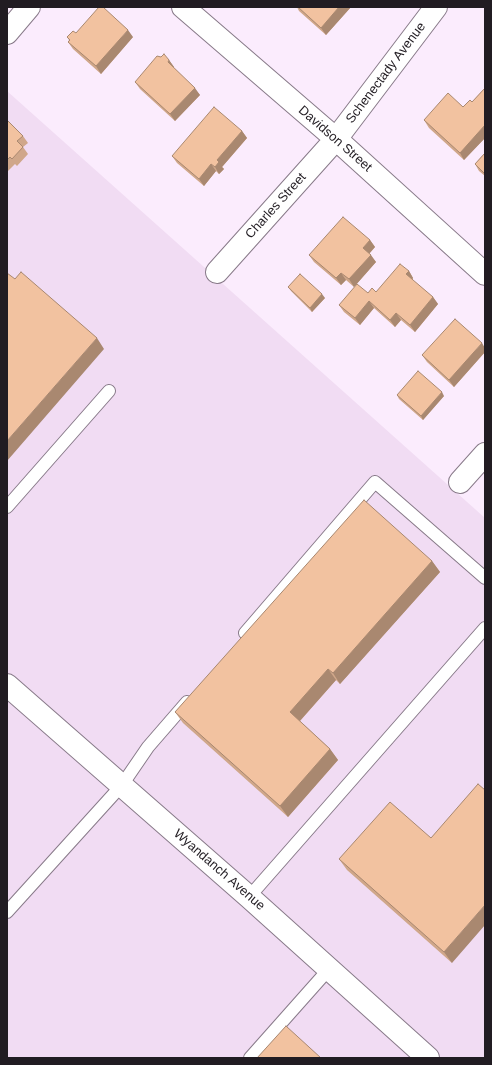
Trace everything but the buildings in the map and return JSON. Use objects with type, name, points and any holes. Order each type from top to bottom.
[{"type":"street","points":[[7,33],[29,7]]},
{"type":"street","name":"Davidson Street","points":[[183,7],[336,140],[485,274]]},
{"type":"street","name":"Schenectady Avenue","points":[[336,140],[436,7]]},
{"type":"street","name":"Charles Street","points":[[217,272],[336,140]]},
{"type":"street","points":[[460,482],[485,454]]},
{"type":"street","name":"Wyandanch Avenue","points":[[7,685],[249,897],[428,1058]]},
{"type":"lane","points":[[7,507],[109,391]]},
{"type":"lane","points":[[236,644],[375,482],[485,578]]},
{"type":"lane","points":[[249,897],[485,628]]},
{"type":"lane","points":[[7,912],[122,785],[148,746],[195,692]]},
{"type":"lane","points":[[250,1058],[329,969]]},
{"type":"shaded area","points":[[7,91],[485,518],[485,1058],[7,1058]]}]
